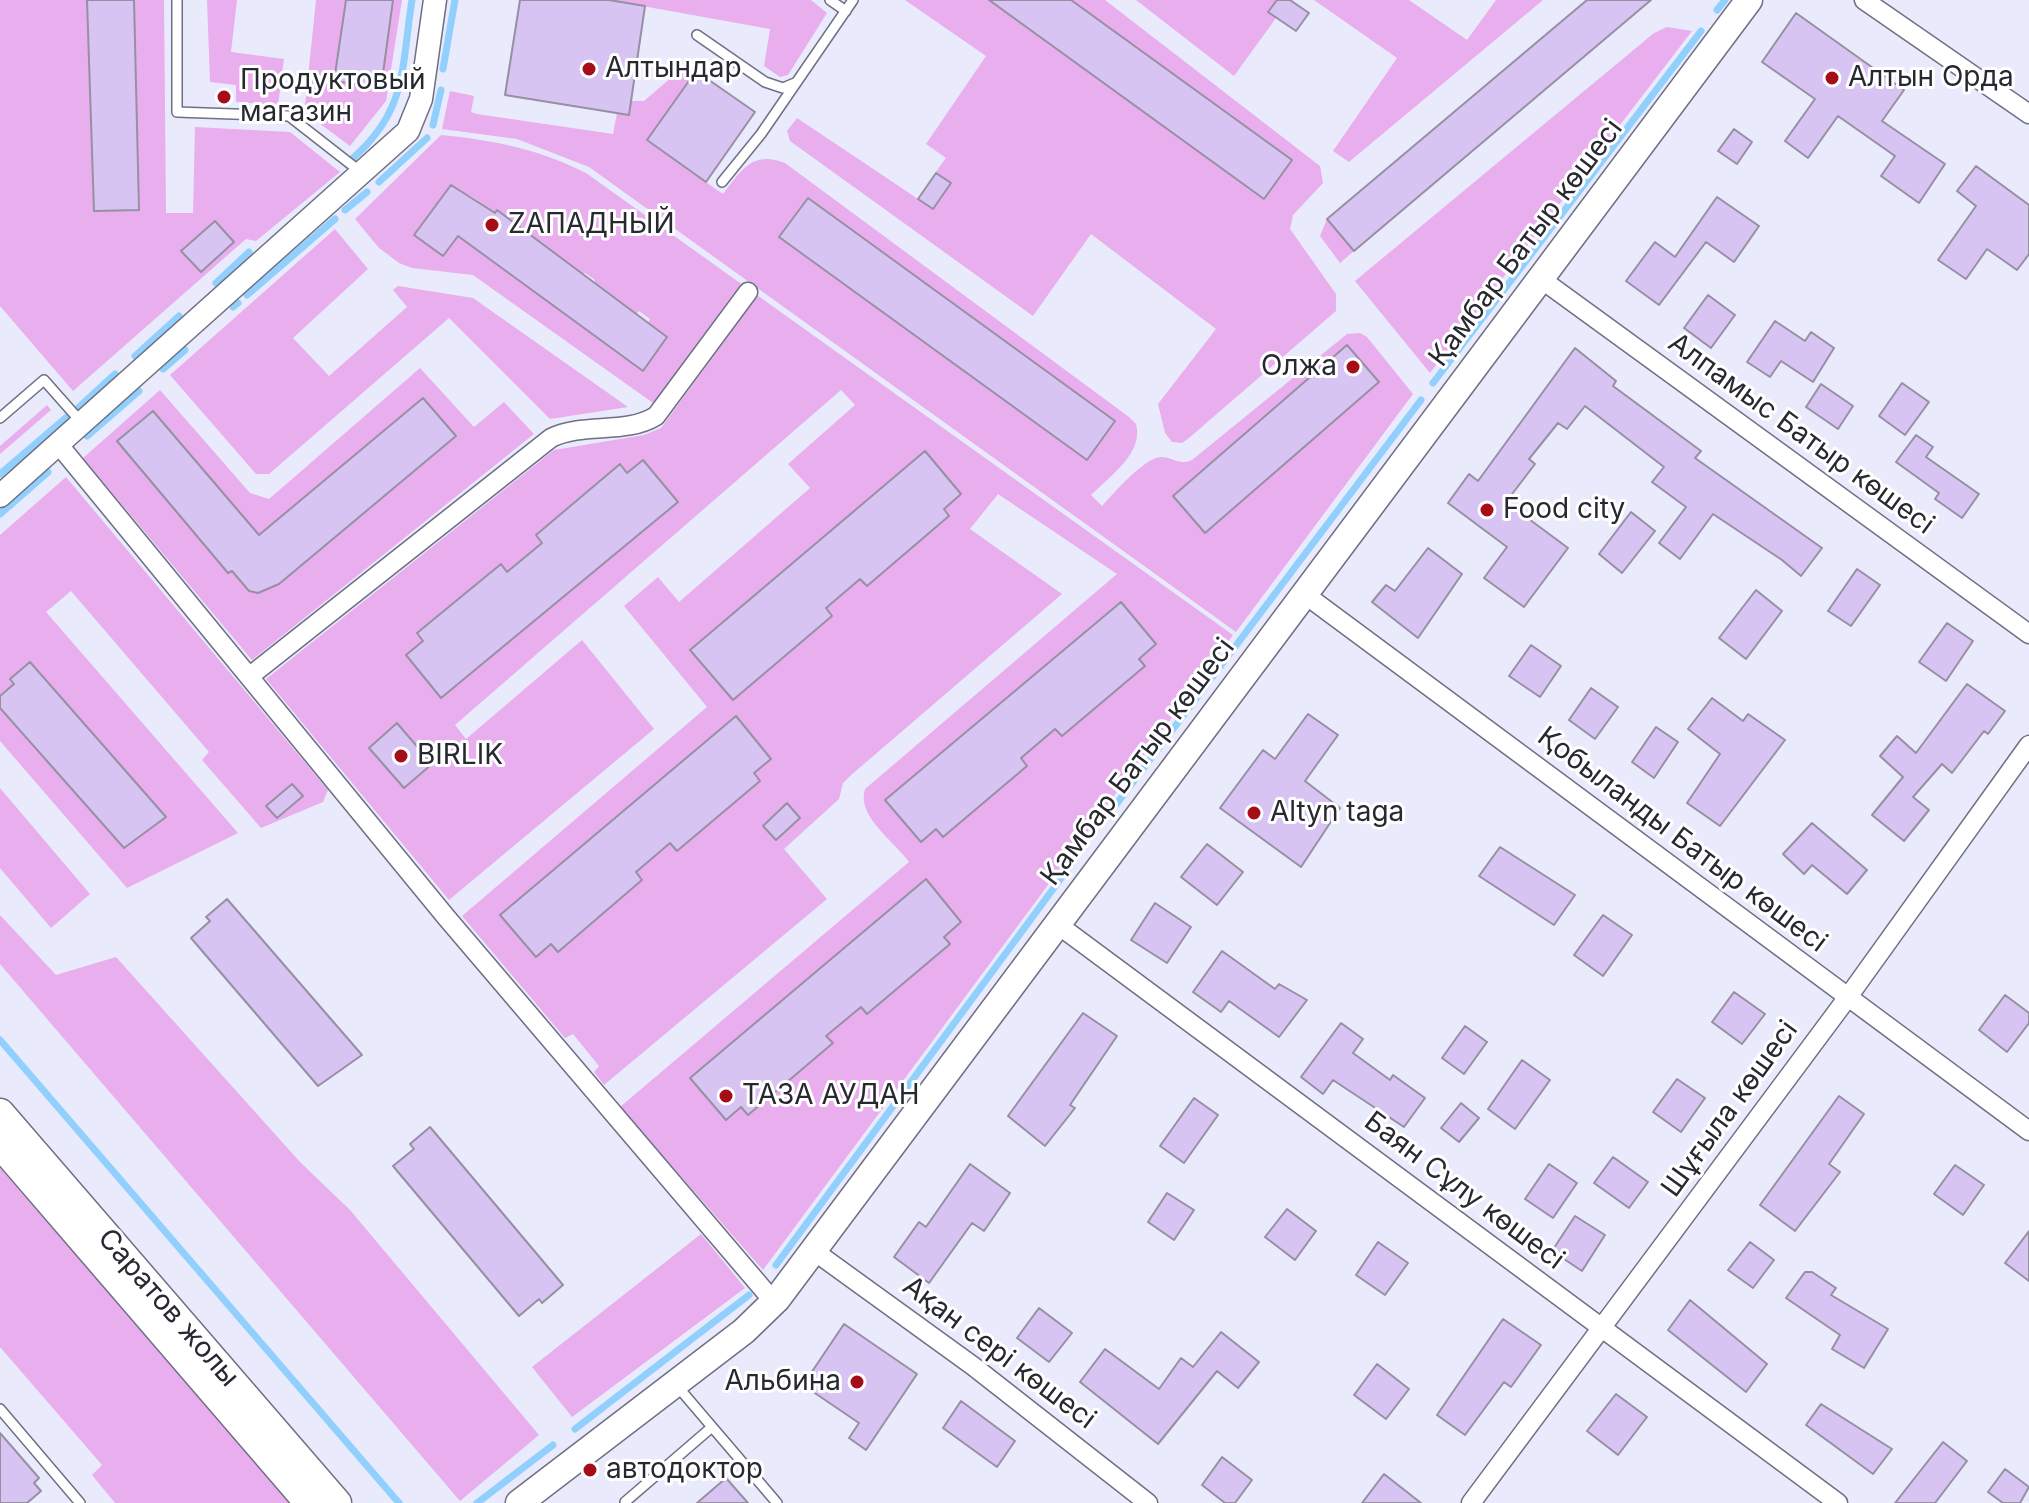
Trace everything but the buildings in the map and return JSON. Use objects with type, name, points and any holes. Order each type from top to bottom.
[{"type":"main road","name":"Қамбар Батыр көшесі","points":[[519,1503],[744,1331],[774,1302],[1749,0]]},
{"type":"main road","name":"Саратов жолы","points":[[0,1113],[337,1503]]},
{"type":"main road","name":"Саратов жолы","points":[[0,1144],[309,1503]]},
{"type":"street","points":[[0,496],[395,145],[415,119],[435,0]]},
{"type":"street","points":[[1864,0],[2029,114]]},
{"type":"street","name":"Алпамыс Батыр көшесі","points":[[1541,279],[2029,634]]},
{"type":"street","points":[[250,676],[551,438],[568,432],[645,423],[656,416],[748,292]]},
{"type":"street","points":[[59,445],[446,917],[774,1302]]},
{"type":"street","name":"Қобыланды Батыр көшесі","points":[[1303,593],[2029,1131]]},
{"type":"street","name":"Шұғыла көшесі","points":[[1471,1503],[1848,997],[2029,745]]},
{"type":"street","name":"Баян Сұлу көшесі","points":[[1057,924],[1838,1503]]},
{"type":"street","name":"Ақан сері көшесі","points":[[814,1251],[973,1366],[1148,1503]]},
{"type":"lane","points":[[177,0],[177,112],[289,116],[363,174]]},
{"type":"lane","points":[[830,0],[846,11]]},
{"type":"lane","points":[[722,182],[853,0]]},
{"type":"lane","points":[[697,35],[765,82],[783,88],[797,81]]},
{"type":"lane","points":[[0,418],[44,380],[82,423]]},
{"type":"lane","points":[[675,1384],[777,1503]]},
{"type":"lane","points":[[0,1409],[80,1503]]},
{"type":"lane","points":[[625,1502],[712,1427]]},
{"type":"shaded area","points":[[0,0],[87,0],[94,211],[139,210],[134,0],[164,0],[166,213],[193,213],[195,127],[290,132],[340,172],[256,241],[246,239],[73,391],[0,306]],"holes":[[[234,242],[201,272],[182,251]]]},
{"type":"shaded area","points":[[207,0],[237,0],[231,52],[284,59],[278,105],[236,102],[236,85],[210,82]]},
{"type":"shaded area","points":[[316,0],[346,0],[334,81],[381,87],[393,0],[402,0],[386,101],[350,146],[311,117],[305,106]]},
{"type":"shaded area","points":[[609,0],[811,0],[827,13],[788,75],[780,77],[764,66],[770,29]]},
{"type":"shaded area","points":[[905,0],[989,0],[1264,199],[1292,160],[1071,0],[1105,0],[1320,166],[1323,183],[1293,215],[1290,229],[1336,294],[1336,311],[1189,438],[1182,443],[1172,442],[1165,433],[1158,404],[1216,329],[1091,234],[1033,316],[790,141],[787,131],[797,118],[933,209],[950,183],[935,173],[946,158],[926,144],[986,56]]},
{"type":"shaded area","points":[[1136,0],[1277,0],[1268,12],[1276,18],[1234,76]]},
{"type":"shaded area","points":[[1314,0],[1409,0],[1467,40],[1496,0],[1543,0],[1349,162],[1333,151],[1397,58]]},
{"type":"shaded area","points":[[1667,27],[1692,31],[1430,373],[1355,281],[1654,33]]},
{"type":"shaded area","points":[[687,64],[696,71],[647,141],[723,194],[742,170],[756,161],[764,159],[785,163],[1129,417],[1136,424],[1135,445],[1124,463],[1091,495],[1102,506],[1130,477],[1154,459],[1192,460],[1347,334],[1360,333],[1367,337],[1413,394],[1236,632],[589,167],[517,139],[442,129],[450,91],[474,96],[471,112],[477,114],[613,134],[617,113],[631,101],[644,101]],"holes":[[[807,198],[1115,421],[1087,460],[780,237]],[[1347,345],[1379,382],[1205,533],[1173,496]]]},
{"type":"shaded area","points":[[441,135],[515,147],[586,173],[1233,635],[763,1270],[620,1107],[909,862],[871,818],[866,809],[865,789],[1117,574],[998,494],[970,529],[1062,594],[850,776],[843,783],[839,799],[784,849],[827,899],[604,1085],[594,1072],[599,1066],[573,1034],[565,1038],[462,916],[707,707],[624,606],[658,577],[679,602],[810,488],[788,464],[855,405],[841,390],[455,725],[466,739],[582,640],[654,729],[449,900],[266,679],[554,450],[644,435],[661,428],[751,305],[734,293],[653,403],[473,275],[412,268],[399,263],[379,248],[355,219]],"holes":[[[451,185],[477,200],[493,215],[497,210],[582,275],[585,273],[595,280],[594,283],[636,314],[639,311],[650,319],[648,323],[667,338],[643,370],[458,236],[443,256],[415,235]],[[643,460],[678,502],[441,698],[406,655],[423,641],[418,633],[500,564],[507,572],[542,543],[536,535],[620,465],[627,473]],[[944,509],[949,517],[867,586],[860,579],[826,608],[832,616],[726,692],[690,650]],[[1120,602],[1156,644],[1139,659],[1144,667],[1062,736],[1055,729],[1021,758],[1027,766],[943,837],[936,829],[921,842],[885,800],[903,785],[910,793],[917,773],[1088,629],[1095,637],[1108,626],[1101,618]],[[735,716],[771,758],[754,773],[759,781],[677,851],[670,843],[636,872],[642,881],[558,952],[551,944],[535,956],[500,915],[518,900],[525,908],[532,887],[703,744],[710,751],[716,732]],[[397,724],[432,764],[404,788],[369,748]],[[787,803],[800,818],[776,840],[763,826]],[[926,880],[961,922],[944,937],[949,945],[867,1014],[861,1007],[826,1036],[832,1044],[749,1115],[741,1107],[726,1120],[723,1050]]]},
{"type":"shaded area","points":[[1327,219],[1354,251],[1340,263],[1320,236]]},
{"type":"shaded area","points":[[335,229],[368,269],[293,338],[329,376],[407,307],[393,290],[398,286],[473,298],[628,407],[550,419],[449,318],[269,474],[256,474],[170,375]]},
{"type":"shaded area","points":[[420,368],[474,427],[504,402],[534,434],[252,660],[83,458],[160,390],[250,493],[269,499]],"holes":[[[423,398],[456,436],[279,584],[256,593],[232,571],[228,573],[117,441],[154,411],[259,535]]]},
{"type":"shaded area","points":[[47,405],[51,410],[0,454],[0,446]]},
{"type":"shaded area","points":[[66,477],[328,790],[323,802],[261,828],[202,760],[209,752],[71,591],[46,612],[238,833],[127,888],[0,741],[0,708],[123,848],[166,817],[31,662],[10,679],[14,684],[0,696],[0,535]],"holes":[[[292,784],[303,796],[278,818],[267,805]]]},
{"type":"shaded area","points":[[0,788],[90,894],[51,928],[0,868]]},
{"type":"shaded area","points":[[0,915],[56,975],[116,957],[300,1162],[350,1210],[539,1435],[460,1501],[0,964]]},
{"type":"shaded area","points":[[0,1168],[292,1503],[115,1503],[92,1475],[102,1465],[0,1347]]},
{"type":"shaded area","points":[[701,1234],[745,1288],[572,1417],[532,1367]]},
{"type":"waterway","points":[[352,159],[370,141],[393,105],[403,68],[412,0]]},
{"type":"waterway","points":[[443,69],[455,0]]},
{"type":"waterway","points":[[1717,10],[1725,0]]},
{"type":"waterway","points":[[1433,383],[1701,31]]},
{"type":"waterway","points":[[433,125],[441,90]]},
{"type":"waterway","points":[[379,182],[427,138]]},
{"type":"waterway","points":[[345,210],[367,192]]},
{"type":"waterway","points":[[247,295],[335,219]]},
{"type":"waterway","points":[[216,283],[249,252]]},
{"type":"waterway","points":[[233,307],[238,303]]},
{"type":"waterway","points":[[135,356],[179,316]]},
{"type":"waterway","points":[[163,369],[185,350]]},
{"type":"waterway","points":[[79,407],[115,374]]},
{"type":"waterway","points":[[87,436],[139,391]]},
{"type":"waterway","points":[[1112,810],[1421,400]]},
{"type":"waterway","points":[[0,474],[67,417]]},
{"type":"waterway","points":[[0,514],[48,472]]},
{"type":"waterway","points":[[776,1265],[1073,862]]},
{"type":"waterway","points":[[0,1040],[399,1503]]},
{"type":"waterway","points":[[575,1429],[749,1295]]},
{"type":"waterway","points":[[477,1503],[553,1445]]},
{"type":"place","name":"Алтындар","points":[[589,69]]},
{"type":"place","name":"Алтын Орда","points":[[1832,78]]},
{"type":"place","name":"Продуктовый магазин","points":[[224,97]]},
{"type":"place","name":"ZАПАДНЫЙ","points":[[492,225]]},
{"type":"place","name":"Олжа","points":[[1353,367]]},
{"type":"place","name":"Food city","points":[[1487,510]]},
{"type":"place","name":"BIRLIK","points":[[401,756]]},
{"type":"place","name":"Altyn taga","points":[[1254,813]]},
{"type":"place","name":"ТАЗА АУДАН","points":[[726,1096]]},
{"type":"place","name":"Альбина","points":[[857,1382]]},
{"type":"place","name":"автодоктор","points":[[590,1470]]}]
